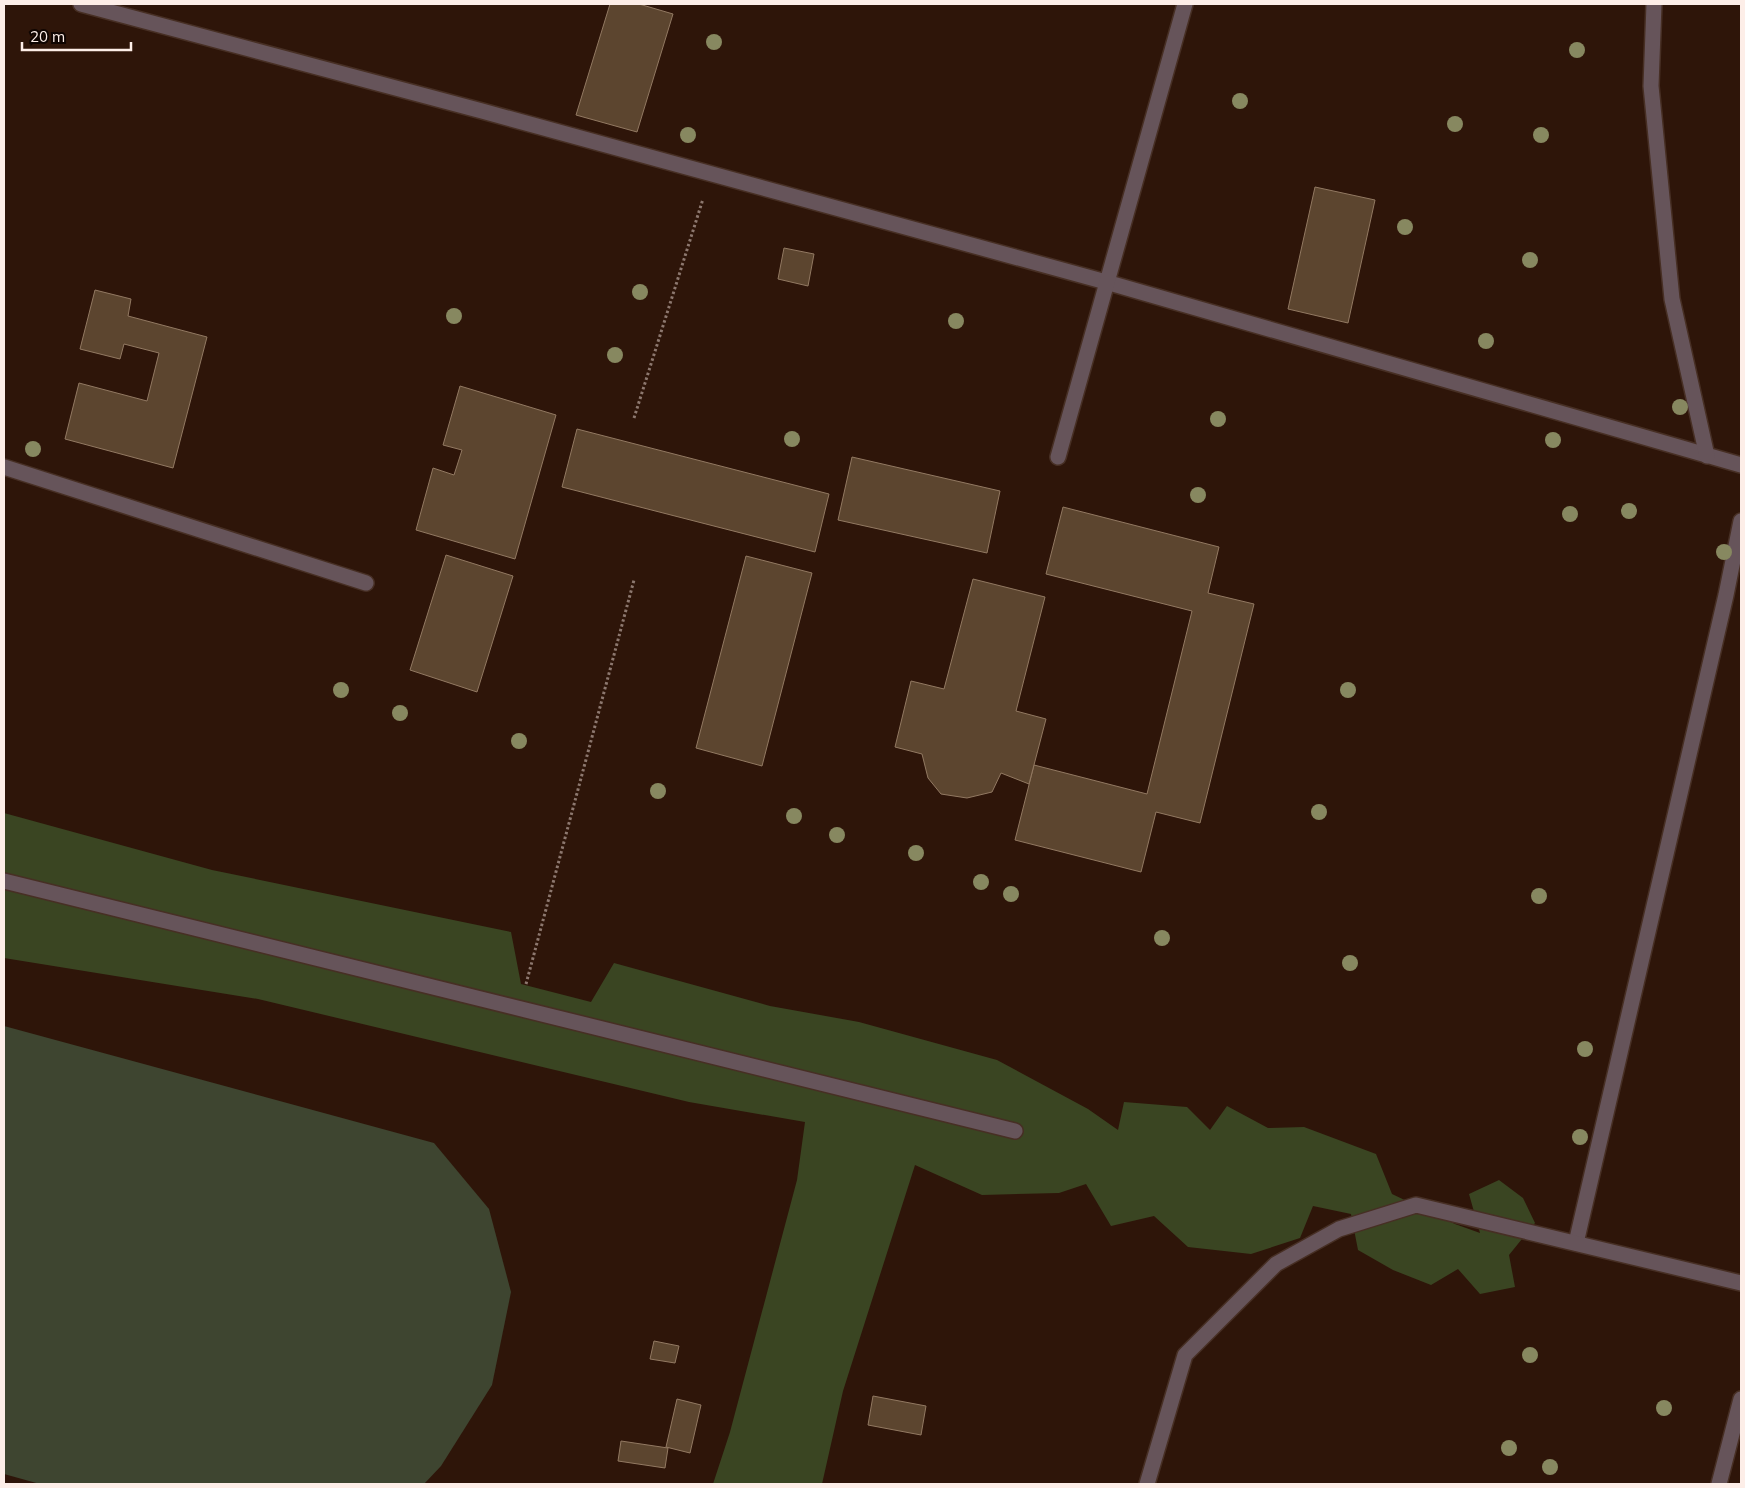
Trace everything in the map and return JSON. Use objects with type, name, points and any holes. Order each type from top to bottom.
[{"type":"street","points":[[82,4],[1106,282],[1741,465]]},
{"type":"street","points":[[1058,457],[1185,4]]},
{"type":"street","points":[[1654,4],[1652,86],[1672,299],[1707,456]]},
{"type":"street","points":[[4,466],[366,583]]},
{"type":"street","points":[[1576,1243],[1726,596],[1741,521]]},
{"type":"street","points":[[4,881],[1015,1131]]},
{"type":"street","points":[[1147,1484],[1185,1355],[1276,1264],[1339,1229],[1416,1205],[1741,1283]]},
{"type":"street","points":[[1719,1484],[1741,1399]]},
{"type":"path","points":[[634,418],[711,174]]},
{"type":"path","points":[[520,1008],[634,580]]},
{"type":"green space","points":[[4,813],[212,870],[511,932],[521,984],[591,1002],[614,963],[770,1006],[859,1022],[997,1060],[1088,1109],[1118,1130],[1124,1102],[1187,1107],[1210,1130],[1227,1106],[1268,1128],[1304,1127],[1376,1154],[1392,1194],[1455,1224],[1480,1233],[1469,1194],[1499,1180],[1523,1198],[1535,1223],[1509,1255],[1515,1287],[1480,1294],[1458,1269],[1431,1285],[1393,1270],[1358,1250],[1351,1214],[1313,1206],[1300,1238],[1251,1254],[1188,1247],[1154,1216],[1111,1226],[1086,1184],[1059,1193],[982,1195],[915,1165],[843,1391],[822,1484],[713,1484],[730,1432],[797,1180],[805,1122],[689,1102],[258,999],[4,958]]},
{"type":"green space","points":[[4,1026],[434,1143],[489,1209],[511,1292],[492,1385],[441,1466],[424,1484],[40,1484],[4,1474]]},
{"type":"building","points":[[610,4],[639,4],[673,14],[637,132],[576,115]]},
{"type":"building","points":[[1315,187],[1375,200],[1348,323],[1288,309]]},
{"type":"building","points":[[784,248],[814,254],[808,286],[778,279]]},
{"type":"building","points":[[95,290],[131,299],[128,316],[207,337],[173,468],[65,439],[79,383],[147,401],[159,353],[124,344],[120,359],[80,349]]},
{"type":"building","points":[[460,386],[556,415],[515,559],[416,530],[433,468],[454,475],[462,450],[443,445]]},
{"type":"building","points":[[577,429],[829,494],[815,552],[562,487]]},
{"type":"building","points":[[852,457],[1000,491],[987,553],[838,520]]},
{"type":"building","points":[[1063,507],[1219,547],[1208,593],[1254,604],[1200,823],[1156,812],[1141,872],[1015,840],[1034,765],[1147,794],[1192,611],[1046,574]]},
{"type":"building","points":[[446,555],[513,576],[477,692],[410,670]]},
{"type":"building","points":[[746,556],[812,573],[762,766],[696,748]]},
{"type":"building","points":[[973,579],[1045,597],[1016,711],[1046,719],[1029,784],[1001,773],[992,792],[967,798],[941,794],[928,778],[922,754],[895,747],[911,681],[944,689]]},
{"type":"building","points":[[654,1341],[679,1346],[675,1363],[650,1359]]},
{"type":"building","points":[[873,1396],[926,1406],[921,1435],[868,1425]]},
{"type":"building","points":[[677,1399],[701,1405],[690,1453],[666,1447]]},
{"type":"building","points":[[621,1441],[668,1448],[665,1468],[618,1461]]}]
